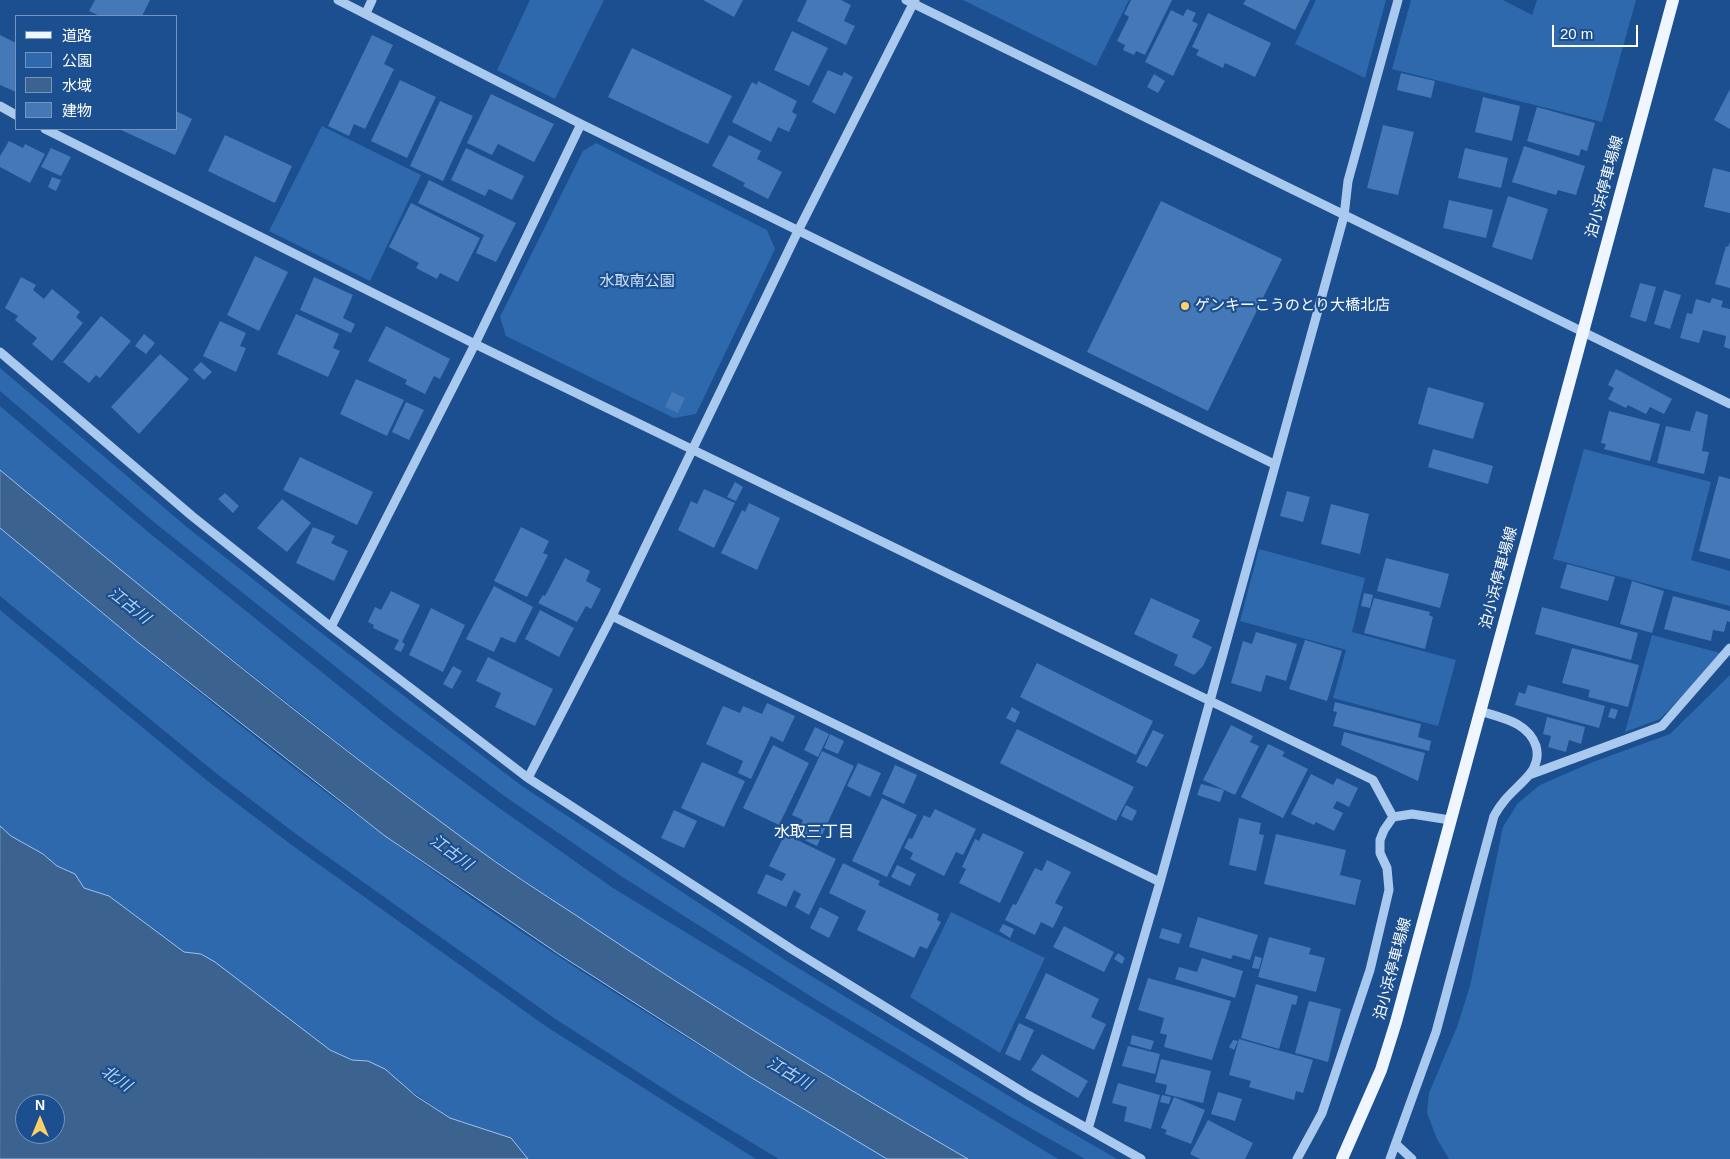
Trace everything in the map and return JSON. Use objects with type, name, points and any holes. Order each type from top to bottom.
[{"type":"main road","name":"泊小浜停車場線","points":[[1342,1159],[1381,1070],[1396,1022],[1581,333],[1673,0]]},
{"type":"street","points":[[338,0],[581,124],[1274,464]]},
{"type":"street","points":[[366,13],[372,0]]},
{"type":"street","points":[[1088,1129],[1160,882],[1344,216],[1348,181],[1398,0]]},
{"type":"street","points":[[528,778],[612,616],[911,1],[1581,333],[1730,404]]},
{"type":"street","points":[[0,106],[15,114]]},
{"type":"street","points":[[331,627],[475,344],[581,124]]},
{"type":"street","points":[[47,130],[475,344],[694,448],[1373,780],[1394,817]]},
{"type":"street","points":[[0,352],[192,516],[331,627],[528,778],[801,955],[1028,1095],[1141,1159]]},
{"type":"street","points":[[612,616],[1160,882]]},
{"type":"street","points":[[1529,775],[1662,726],[1730,648]]},
{"type":"street","points":[[1390,1159],[1397,1145],[1436,1032],[1494,816],[1502,801],[1529,775],[1535,764],[1538,752],[1533,736],[1522,726],[1480,711]]},
{"type":"street","points":[[1297,1159],[1322,1113],[1370,970],[1389,890],[1387,868],[1380,853],[1380,840],[1384,830],[1394,817],[1412,814],[1450,820]]},
{"type":"street","points":[[1397,1145],[1412,1159]]},
{"type":"green space","points":[[530,0],[604,0],[555,99],[497,70]]},
{"type":"green space","points":[[963,0],[1129,0],[1096,66]]},
{"type":"green space","points":[[1316,0],[1386,0],[1365,78],[1295,44]]},
{"type":"green space","points":[[1411,0],[1503,0],[1532,15],[1537,0],[1636,0],[1602,122],[1392,69]]},
{"type":"green space","points":[[322,126],[421,175],[370,281],[269,231]]},
{"type":"green space","name":"水取南公園","points":[[596,143],[767,230],[775,249],[696,414],[674,418],[506,336],[500,317],[583,151]]},
{"type":"green space","points":[[0,368],[188,528],[324,635],[522,786],[785,960],[1117,1159],[1085,1159],[1009,1116],[815,999],[621,876],[503,795],[400,718],[155,523],[0,391]]},
{"type":"green space","points":[[0,406],[147,531],[391,728],[495,805],[613,888],[1058,1159],[968,1159],[836,1083],[642,960],[470,844],[365,764],[117,568],[0,470]]},
{"type":"green space","points":[[1584,449],[1711,482],[1691,560],[1730,571],[1730,606],[1553,559]]},
{"type":"green space","points":[[0,528],[286,762],[445,880],[632,1004],[887,1159],[779,1159],[678,1098],[554,1018],[300,837],[217,774],[0,596]]},
{"type":"green space","points":[[1259,549],[1365,578],[1352,632],[1456,660],[1438,726],[1333,698],[1346,650],[1240,621]]},
{"type":"green space","points":[[0,610],[210,783],[293,846],[547,1027],[756,1159],[528,1159],[511,1138],[450,1118],[368,1061],[352,1060],[330,1050],[201,954],[184,952],[109,896],[84,888],[75,874],[57,866],[43,854],[11,836],[0,826]]},
{"type":"green space","points":[[1652,635],[1724,654],[1660,719],[1625,732]]},
{"type":"green space","points":[[1730,675],[1730,1159],[1449,1159],[1437,1139],[1427,1113],[1429,1093],[1457,1027],[1470,986],[1503,827],[1518,803],[1540,785],[1593,762],[1670,734]]},
{"type":"green space","points":[[951,912],[1045,958],[1000,1053],[910,997]]},
{"type":"water","name":"江古川","points":[[0,470],[290,706],[481,852],[721,1010],[819,1071],[968,1159],[887,1159],[752,1078],[560,955],[385,836],[140,644],[0,528]]},
{"type":"water","name":"北川","points":[[0,826],[11,836],[43,854],[57,866],[75,874],[84,888],[109,896],[184,952],[201,954],[215,962],[330,1050],[352,1060],[368,1061],[385,1069],[416,1096],[450,1118],[511,1138],[528,1159],[0,1159]]},
{"type":"building","points":[[95,0],[150,0],[142,15],[98,15],[89,11]]},
{"type":"building","points":[[703,0],[743,0],[734,17]]},
{"type":"building","points":[[807,0],[841,0],[851,5],[844,21],[855,26],[846,45],[797,21]]},
{"type":"building","points":[[1131,0],[1172,0],[1145,55],[1136,51],[1134,55],[1123,50],[1125,45],[1117,41],[1129,17],[1124,14]]},
{"type":"building","points":[[1246,0],[1310,0],[1295,30],[1243,4]]},
{"type":"building","points":[[1187,9],[1196,13],[1192,21],[1198,24],[1173,76],[1145,62],[1171,10],[1183,16]]},
{"type":"building","points":[[1208,13],[1271,43],[1255,77],[1225,63],[1223,68],[1196,55],[1199,50],[1192,47]]},
{"type":"building","points":[[792,31],[828,48],[809,86],[774,70]]},
{"type":"building","points":[[0,35],[15,42],[15,92],[0,85]]},
{"type":"building","points":[[372,35],[393,45],[384,64],[394,69],[365,129],[354,124],[349,136],[328,126]]},
{"type":"building","points":[[632,48],[732,96],[708,144],[608,97]]},
{"type":"building","points":[[828,70],[842,76],[844,72],[853,77],[835,114],[812,102]]},
{"type":"building","points":[[1401,73],[1435,81],[1431,98],[1397,90]]},
{"type":"building","points":[[1154,74],[1165,81],[1158,93],[1147,87]]},
{"type":"building","points":[[400,80],[436,97],[407,158],[371,141]]},
{"type":"building","points":[[758,81],[797,101],[792,112],[797,115],[789,132],[778,127],[771,142],[732,122],[752,82],[757,85]]},
{"type":"building","points":[[1730,89],[1730,129],[1714,120]]},
{"type":"building","points":[[491,94],[554,124],[534,162],[498,144],[492,155],[467,143]]},
{"type":"building","points":[[1483,97],[1520,106],[1512,141],[1475,132]]},
{"type":"building","points":[[440,101],[473,116],[443,181],[410,166]]},
{"type":"building","points":[[1537,107],[1595,123],[1587,151],[1581,149],[1579,156],[1527,141]]},
{"type":"building","points":[[178,112],[192,119],[175,155],[121,130],[178,130]]},
{"type":"building","points":[[1383,125],[1414,132],[1398,195],[1367,188]]},
{"type":"building","points":[[225,135],[292,166],[275,203],[208,171]]},
{"type":"building","points":[[729,135],[761,151],[757,159],[782,172],[768,199],[743,186],[745,183],[712,166]]},
{"type":"building","points":[[9,141],[23,148],[25,144],[45,154],[30,183],[0,167],[0,156]]},
{"type":"building","points":[[1524,146],[1585,166],[1576,195],[1558,190],[1556,195],[1512,182]]},
{"type":"building","points":[[51,148],[71,157],[61,176],[41,167]]},
{"type":"building","points":[[466,148],[524,176],[512,200],[489,189],[485,196],[451,180]]},
{"type":"building","points":[[1465,148],[1508,158],[1501,188],[1458,178]]},
{"type":"building","points":[[1713,168],[1730,172],[1730,213],[1704,207]]},
{"type":"building","points":[[52,177],[61,180],[56,191],[48,187]]},
{"type":"building","points":[[429,180],[516,223],[496,262],[476,253],[484,235],[418,203]]},
{"type":"building","points":[[1508,196],[1548,209],[1532,260],[1492,247]]},
{"type":"building","points":[[1449,200],[1493,210],[1486,238],[1443,228]]},
{"type":"building","name":"ゲンキーこうのとり大橋北店","points":[[1161,201],[1282,259],[1208,411],[1087,352]]},
{"type":"building","points":[[411,203],[480,238],[458,282],[440,273],[437,279],[416,268],[419,263],[389,247]]},
{"type":"building","points":[[1730,242],[1730,288],[1715,284],[1726,246],[1728,247]]},
{"type":"building","points":[[255,256],[288,272],[259,331],[227,315]]},
{"type":"building","points":[[21,277],[36,285],[33,290],[44,299],[52,289],[80,312],[76,317],[83,323],[52,361],[32,344],[37,338],[15,320],[18,316],[5,308]]},
{"type":"building","points":[[314,277],[353,295],[343,318],[355,324],[351,333],[300,310]]},
{"type":"building","points":[[1640,283],[1656,287],[1646,322],[1630,317]]},
{"type":"building","points":[[1664,290],[1681,295],[1670,329],[1654,324]]},
{"type":"building","points":[[1712,298],[1723,301],[1721,307],[1730,309],[1730,349],[1724,347],[1726,336],[1703,330],[1699,343],[1680,338],[1687,313],[1692,314],[1696,299],[1710,303]]},
{"type":"building","points":[[296,314],[339,334],[333,348],[340,351],[328,377],[277,354]]},
{"type":"building","points":[[101,316],[131,341],[100,378],[96,375],[89,383],[63,362]]},
{"type":"building","points":[[220,321],[246,333],[240,346],[246,348],[236,372],[203,356]]},
{"type":"building","points":[[386,326],[450,359],[440,379],[434,376],[425,394],[405,384],[407,380],[368,361]]},
{"type":"building","points":[[144,334],[155,343],[146,354],[135,346]]},
{"type":"building","points":[[160,354],[189,379],[139,434],[111,407]]},
{"type":"building","points":[[201,362],[212,372],[204,380],[193,370]]},
{"type":"building","points":[[1616,369],[1672,399],[1664,414],[1650,407],[1646,414],[1628,405],[1626,408],[1608,399],[1614,388],[1608,385]]},
{"type":"building","points":[[356,379],[404,400],[387,436],[340,414]]},
{"type":"building","points":[[1428,387],[1484,403],[1473,439],[1418,424]]},
{"type":"building","points":[[672,392],[685,398],[678,413],[665,407]]},
{"type":"building","points":[[406,402],[424,410],[409,440],[392,432]]},
{"type":"building","points":[[1609,411],[1660,424],[1650,461],[1604,449],[1606,444],[1601,443]]},
{"type":"building","points":[[1696,411],[1708,415],[1702,451],[1709,452],[1704,474],[1657,463],[1666,426],[1698,433],[1690,431]]},
{"type":"building","points":[[1433,449],[1493,466],[1488,484],[1428,467]]},
{"type":"building","points":[[300,457],[373,492],[357,525],[283,490]]},
{"type":"building","points":[[1719,476],[1730,479],[1730,559],[1699,551]]},
{"type":"building","points":[[735,482],[743,487],[736,501],[727,497]]},
{"type":"building","points":[[704,489],[735,503],[714,548],[678,530],[691,501],[697,504]]},
{"type":"building","points":[[1287,491],[1310,497],[1303,522],[1280,516]]},
{"type":"building","points":[[225,493],[239,506],[233,513],[218,499]]},
{"type":"building","points":[[282,499],[311,523],[287,552],[257,528]]},
{"type":"building","points":[[749,503],[780,518],[757,570],[721,553],[742,510],[745,512]]},
{"type":"building","points":[[1331,504],[1369,514],[1360,554],[1321,544]]},
{"type":"building","points":[[313,527],[335,536],[331,543],[348,551],[334,581],[296,563]]},
{"type":"building","points":[[521,527],[549,541],[543,553],[548,555],[527,597],[494,581]]},
{"type":"building","points":[[565,558],[590,571],[586,581],[601,589],[591,609],[586,606],[577,622],[538,603],[543,595],[545,596]]},
{"type":"building","points":[[1386,558],[1449,574],[1440,608],[1377,591]]},
{"type":"building","points":[[1567,564],[1615,577],[1608,601],[1560,588]]},
{"type":"building","points":[[1632,581],[1664,591],[1652,633],[1620,624]]},
{"type":"building","points":[[494,586],[533,607],[515,643],[501,637],[494,652],[466,639]]},
{"type":"building","points":[[391,591],[420,605],[402,642],[405,644],[401,652],[394,649],[399,640],[373,628],[374,625],[368,622],[375,607],[381,610]]},
{"type":"building","points":[[1364,593],[1373,595],[1370,608],[1361,606]]},
{"type":"building","points":[[1673,596],[1730,611],[1730,622],[1727,621],[1724,632],[1713,630],[1711,641],[1664,629]]},
{"type":"building","points":[[1151,598],[1200,620],[1192,637],[1212,647],[1203,666],[1194,675],[1174,665],[1178,655],[1134,634]]},
{"type":"building","points":[[1374,598],[1430,612],[1429,615],[1433,617],[1425,649],[1364,633]]},
{"type":"building","points":[[1542,607],[1638,633],[1631,660],[1535,634]]},
{"type":"building","points":[[431,608],[465,625],[443,672],[409,655]]},
{"type":"building","points":[[540,610],[574,628],[559,657],[525,639]]},
{"type":"building","points":[[1256,632],[1297,644],[1286,681],[1266,675],[1261,692],[1231,683],[1243,641],[1252,644]]},
{"type":"building","points":[[1305,640],[1342,651],[1327,701],[1289,689]]},
{"type":"building","points":[[1572,648],[1639,665],[1628,707],[1588,697],[1590,690],[1562,683]]},
{"type":"building","points":[[488,657],[553,689],[535,726],[495,707],[501,693],[476,681]]},
{"type":"building","points":[[1037,663],[1153,721],[1136,755],[1020,697]]},
{"type":"building","points":[[453,666],[462,671],[452,689],[443,684]]},
{"type":"building","points":[[1528,685],[1605,706],[1599,728],[1515,705],[1519,692],[1525,694]]},
{"type":"building","points":[[1335,702],[1421,724],[1418,737],[1431,741],[1429,751],[1333,726],[1337,712],[1333,711]]},
{"type":"building","points":[[767,703],[795,716],[783,742],[771,736],[751,779],[738,773],[743,761],[706,744],[723,706],[740,713],[743,706],[762,714]]},
{"type":"building","points":[[1012,707],[1020,712],[1015,723],[1006,718]]},
{"type":"building","points":[[1611,708],[1618,710],[1615,719],[1608,717]]},
{"type":"building","points":[[1547,717],[1585,727],[1581,744],[1569,740],[1566,752],[1548,747],[1551,736],[1543,734]]},
{"type":"building","points":[[1231,725],[1253,736],[1250,742],[1259,746],[1235,795],[1203,780]]},
{"type":"building","points":[[815,727],[829,734],[818,757],[804,750]]},
{"type":"building","points":[[1017,729],[1134,787],[1116,821],[1000,763]]},
{"type":"building","points":[[1153,730],[1164,735],[1147,767],[1136,762]]},
{"type":"building","points":[[1344,732],[1425,753],[1418,781],[1341,745]]},
{"type":"building","points":[[830,734],[844,741],[838,754],[824,748]]},
{"type":"building","points":[[1268,744],[1285,752],[1282,756],[1308,769],[1283,818],[1241,797]]},
{"type":"building","points":[[773,745],[809,763],[779,825],[743,808]]},
{"type":"building","points":[[822,751],[854,766],[817,846],[796,836],[803,820],[792,815]]},
{"type":"building","points":[[702,762],[745,781],[724,827],[681,808]]},
{"type":"building","points":[[858,763],[881,773],[870,797],[847,786]]},
{"type":"building","points":[[895,765],[917,775],[904,804],[882,794]]},
{"type":"building","points":[[1311,774],[1333,785],[1337,778],[1358,788],[1349,807],[1337,801],[1333,808],[1343,813],[1334,831],[1316,822],[1314,825],[1291,814]]},
{"type":"building","points":[[1201,784],[1224,790],[1220,802],[1197,795]]},
{"type":"building","points":[[882,798],[917,815],[887,877],[852,861]]},
{"type":"building","points":[[1126,805],[1137,811],[1132,821],[1121,816]]},
{"type":"building","points":[[935,809],[976,829],[963,855],[956,852],[944,876],[910,859],[913,853],[904,848],[909,838],[912,839],[924,815],[930,818]]},
{"type":"building","points":[[674,810],[697,821],[684,848],[661,838]]},
{"type":"building","points":[[1239,818],[1261,823],[1259,834],[1264,835],[1256,871],[1229,865]]},
{"type":"building","points":[[983,833],[1024,852],[1000,903],[959,883],[966,869],[962,867],[975,839],[979,841]]},
{"type":"building","points":[[785,834],[836,859],[809,915],[795,907],[801,894],[794,890],[786,907],[757,893],[766,874],[782,881],[786,874],[769,866]]},
{"type":"building","points":[[1276,834],[1346,850],[1340,875],[1361,880],[1355,905],[1264,884]]},
{"type":"building","points":[[1047,860],[1071,872],[1055,903],[1063,907],[1053,928],[1041,922],[1035,935],[1005,920],[1013,904],[1016,905],[1035,868],[1042,871]]},
{"type":"building","points":[[843,863],[880,881],[878,885],[939,914],[937,920],[941,922],[927,949],[920,946],[914,958],[857,930],[866,911],[829,893]]},
{"type":"building","points":[[897,865],[916,874],[910,886],[891,877]]},
{"type":"building","points":[[820,907],[839,917],[829,938],[810,928]]},
{"type":"building","points":[[1198,917],[1258,935],[1250,960],[1233,955],[1231,959],[1189,947]]},
{"type":"building","points":[[1003,924],[1014,929],[1010,938],[999,931]]},
{"type":"building","points":[[1064,926],[1114,952],[1104,972],[1053,947]]},
{"type":"building","points":[[1162,928],[1182,934],[1179,944],[1159,938]]},
{"type":"building","points":[[1269,937],[1311,948],[1309,954],[1325,958],[1316,992],[1258,977]]},
{"type":"building","points":[[1118,953],[1125,958],[1122,964],[1114,959]]},
{"type":"building","points":[[1255,956],[1262,958],[1259,969],[1252,968]]},
{"type":"building","points":[[1202,958],[1243,971],[1235,998],[1175,979],[1179,967],[1197,972]]},
{"type":"building","points":[[1046,973],[1099,999],[1091,1017],[1106,1024],[1094,1050],[1025,1018]]},
{"type":"building","points":[[1148,978],[1231,1001],[1212,1060],[1164,1047],[1167,1035],[1160,1033],[1164,1018],[1138,1010]]},
{"type":"building","points":[[1256,984],[1298,996],[1296,1005],[1292,1004],[1279,1049],[1241,1038]]},
{"type":"building","points":[[1309,1001],[1341,1009],[1328,1062],[1295,1053]]},
{"type":"building","points":[[1019,1023],[1034,1030],[1020,1061],[1005,1054]]},
{"type":"building","points":[[1132,1035],[1154,1041],[1151,1050],[1130,1044]]},
{"type":"building","points":[[1239,1039],[1313,1060],[1303,1093],[1296,1091],[1294,1100],[1249,1087],[1251,1081],[1229,1075]]},
{"type":"building","points":[[1233,1040],[1238,1041],[1234,1050],[1229,1047]]},
{"type":"building","points":[[1128,1046],[1160,1054],[1155,1074],[1122,1066]]},
{"type":"building","points":[[1042,1054],[1088,1081],[1078,1098],[1031,1070]]},
{"type":"building","points":[[1161,1059],[1211,1071],[1203,1103],[1165,1094],[1167,1085],[1155,1082]]},
{"type":"building","points":[[1118,1083],[1160,1095],[1151,1129],[1124,1121],[1127,1107],[1112,1103]]},
{"type":"building","points":[[1218,1092],[1242,1099],[1235,1121],[1211,1114]]},
{"type":"building","points":[[1162,1095],[1171,1097],[1169,1104],[1160,1102]]},
{"type":"building","points":[[1174,1097],[1205,1110],[1191,1144],[1165,1134],[1167,1130],[1161,1128]]},
{"type":"building","points":[[1208,1120],[1253,1143],[1245,1159],[1200,1159],[1190,1154]]},
{"type":"place","name":"ゲンキーこうのとり大橋北店","points":[[1185,306]]},
{"type":"district","name":"水取三丁目","points":[[814,833]]}]
